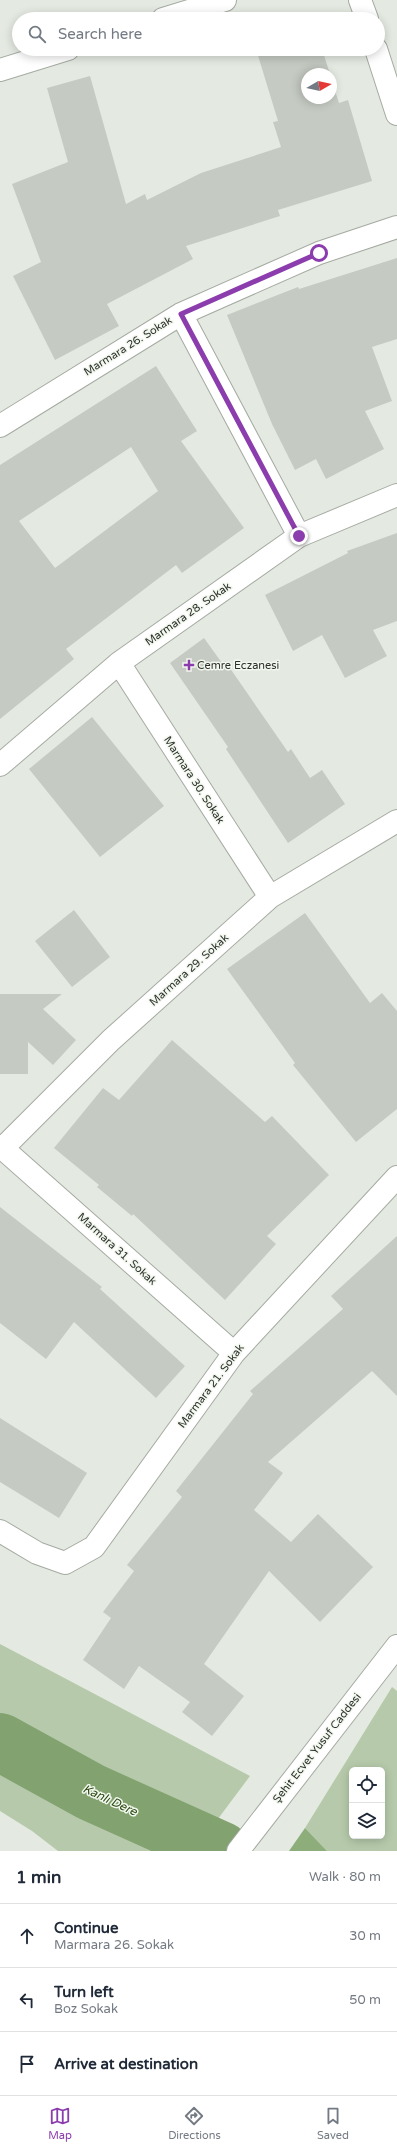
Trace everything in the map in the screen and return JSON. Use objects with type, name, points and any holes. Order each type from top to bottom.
[{"type":"street","points":[[186,12],[225,0]]},
{"type":"street","points":[[360,0],[364,12]]},
{"type":"street","points":[[0,70],[45,56]]},
{"type":"street","points":[[378,56],[397,114]]},
{"type":"street","name":"Marmara 26. Sokak","points":[[0,426],[181,314],[319,253],[397,227]]},
{"type":"street","points":[[181,314],[299,536]]},
{"type":"street","name":"Marmara 28. Sokak","points":[[0,765],[119,663],[299,536],[397,495]]},
{"type":"street","name":"Marmara 30. Sokak","points":[[119,663],[270,897]]},
{"type":"street","name":"Marmara 29. Sokak","points":[[1,1147],[111,1040],[270,897],[397,821]]},
{"type":"street","name":"Marmara 31. Sokak","points":[[1,1147],[234,1353]]},
{"type":"street","name":"Marmara 21. Sokak","points":[[0,1531],[37,1553],[65,1563],[94,1547],[234,1353],[397,1177]]},
{"type":"street","name":"Şehit Ecvet Yusuf Caddesi","points":[[238,1851],[397,1646]]},
{"type":"green space","points":[[0,1644],[250,1776],[194,1851],[58,1851],[32,1831],[0,1811]]},
{"type":"green space","points":[[392,1687],[397,1691],[397,1851],[327,1851],[305,1828]]},
{"type":"green space","points":[[305,1828],[327,1851],[289,1851]]},
{"type":"building","points":[[258,56],[324,56],[328,68],[301,68],[301,104],[337,104],[337,97],[339,103],[348,100],[372,181],[278,210],[280,216],[186,246],[193,259],[107,304],[119,326],[55,360],[13,276],[41,262],[12,184],[68,162],[47,88],[90,76],[126,204],[145,194],[147,200],[201,173],[281,147],[273,122],[278,121]]},
{"type":"building","points":[[397,258],[397,339],[372,347],[392,401],[365,411],[384,449],[326,479],[316,459],[295,470],[272,424],[227,315],[298,287],[299,289]]},
{"type":"building","points":[[156,366],[197,431],[181,441],[244,528],[182,573],[176,565],[66,649],[74,659],[0,719],[0,465]],"holes":[[[131,447],[158,491],[55,568],[19,521]]]},
{"type":"building","points":[[397,533],[397,621],[373,630],[387,656],[345,678],[322,635],[293,651],[265,595],[348,553],[347,551]]},
{"type":"building","points":[[204,638],[222,663],[225,661],[288,752],[291,749],[310,778],[322,770],[345,804],[288,843],[226,749],[228,747],[170,663]]},
{"type":"building","points":[[92,717],[164,806],[100,857],[29,769]]},
{"type":"building","points":[[74,910],[110,957],[72,987],[35,941]]},
{"type":"building","points":[[305,913],[370,1003],[382,993],[397,1011],[397,1109],[356,1142],[293,1065],[295,1063],[227,969]]},
{"type":"building","points":[[0,994],[62,994],[43,1009],[76,1040],[53,1065],[28,1042],[28,1074],[0,1074]]},
{"type":"building","points":[[172,1040],[265,1122],[272,1116],[329,1175],[267,1236],[276,1244],[225,1300],[133,1214],[132,1216],[97,1187],[99,1185],[54,1148],[103,1088],[119,1100]]},
{"type":"building","points":[[0,1207],[102,1287],[100,1289],[185,1366],[156,1398],[74,1322],[46,1359],[0,1323]]},
{"type":"building","points":[[397,1236],[397,1396],[372,1371],[268,1462],[283,1473],[254,1510],[291,1542],[318,1514],[373,1567],[320,1622],[269,1571],[204,1664],[244,1696],[212,1736],[182,1712],[190,1702],[139,1666],[124,1689],[83,1660],[111,1618],[103,1612],[134,1571],[127,1565],[182,1497],[176,1491],[253,1394],[250,1391],[343,1309],[331,1296]]},
{"type":"building","points":[[0,1418],[87,1473],[59,1518],[0,1482]]},
{"type":"waterway","name":"Kanlı Dere","points":[[0,1742],[91,1792],[222,1851]]},
{"type":"place","name":"Cemre Eczanesi","points":[[189,665]]},
{"type":"route","points":[[299,536],[181,314],[319,253]]}]
